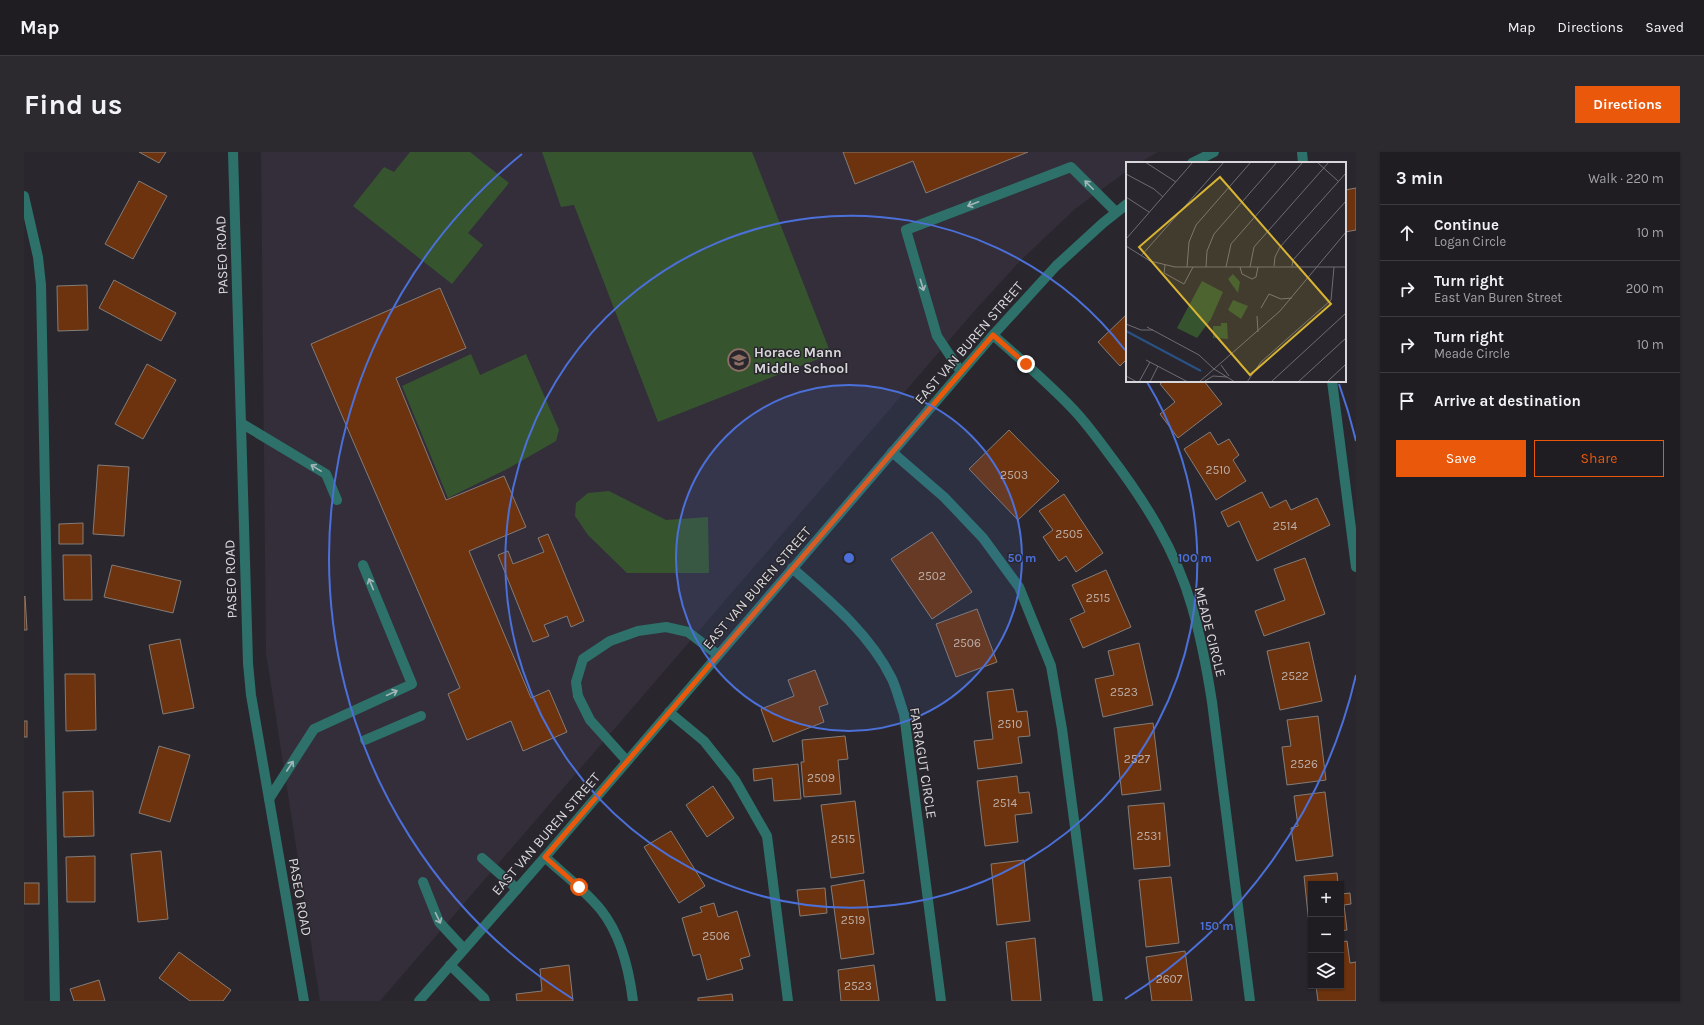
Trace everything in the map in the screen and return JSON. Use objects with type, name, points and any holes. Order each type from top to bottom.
[{"type":"street","name":"PASEO ROAD","points":[[233,152],[248,663],[251,695],[304,1001]]},
{"type":"street","points":[[1194,162],[1214,152]]},
{"type":"street","points":[[1302,152],[1303,162]]},
{"type":"street","points":[[961,372],[937,336],[906,230],[1071,167],[1116,212]]},
{"type":"street","points":[[24,196],[38,257],[41,285],[55,1001]]},
{"type":"street","name":"EAST VAN BUREN STREET","points":[[419,1001],[545,857],[993,335],[1056,266],[1103,222],[1126,205]]},
{"type":"street","name":"MEADE CIRCLE","points":[[993,335],[1072,407],[1099,440],[1128,478],[1155,519],[1178,566],[1192,606],[1204,654],[1250,1001]]},
{"type":"street","points":[[1332,382],[1356,566]]},
{"type":"street","points":[[241,423],[326,474],[336,500]]},
{"type":"street","points":[[892,452],[944,496],[983,538],[1019,587],[1051,666],[1062,728],[1098,1001]]},
{"type":"street","points":[[269,799],[314,729],[412,684],[363,566]]},
{"type":"street","name":"FARRAGUT CIRCLE","points":[[792,568],[826,597],[853,624],[876,653],[892,680],[904,714],[941,1001]]},
{"type":"street","points":[[627,761],[590,720],[578,696],[576,682],[583,659],[610,641],[638,631],[666,627],[688,632],[718,655]]},
{"type":"street","points":[[669,712],[704,741],[731,774],[767,836],[788,1001]]},
{"type":"street","points":[[365,740],[421,716]]},
{"type":"street","points":[[545,857],[579,887],[601,910],[616,934],[624,956],[633,1001]]},
{"type":"street","points":[[482,858],[517,889]]},
{"type":"street","points":[[423,882],[439,922],[464,949]]},
{"type":"street","points":[[450,965],[484,998],[485,1001]]},
{"type":"shaded area","points":[[261,152],[1158,152],[1141,162],[1126,162],[1126,172],[1075,209],[1021,260],[977,308],[380,1001],[320,1001],[266,653]]},
{"type":"green space","points":[[410,152],[470,152],[509,183],[468,233],[483,245],[452,284],[353,206],[384,167],[394,172]]},
{"type":"green space","points":[[542,152],[752,152],[831,354],[658,422],[574,205],[561,207]]},
{"type":"green space","points":[[471,354],[480,375],[526,354],[559,430],[556,441],[509,468],[448,498],[402,386]]},
{"type":"green space","points":[[609,491],[666,520],[708,517],[709,573],[627,573],[588,535],[575,516],[576,503],[588,493]]},
{"type":"building","points":[[139,152],[166,152],[159,163]]},
{"type":"building","points":[[843,152],[1028,152],[926,193],[913,161],[855,184]]},
{"type":"building","points":[[139,181],[167,196],[133,259],[105,244]]},
{"type":"building","points":[[1356,188],[1356,230],[1346,232],[1346,190]]},
{"type":"building","points":[[114,280],[176,313],[161,341],[99,308]]},
{"type":"building","points":[[87,285],[88,330],[58,331],[57,286]]},
{"type":"building","points":[[440,288],[466,348],[396,378],[446,500],[504,476],[526,527],[469,551],[531,698],[549,690],[567,732],[523,751],[511,721],[467,740],[448,694],[460,688],[311,344]]},
{"type":"building","points":[[1126,315],[1126,360],[1120,366],[1098,342]]},
{"type":"building","points":[[147,364],[176,380],[143,439],[115,424]]},
{"type":"building","points":[[1163,382],[1205,382],[1222,404],[1178,438],[1160,414],[1175,402],[1160,384]]},
{"type":"building","points":[[1009,430],[1059,481],[1018,520],[969,469]]},
{"type":"building","points":[[1210,432],[1218,445],[1229,439],[1239,455],[1233,460],[1246,481],[1216,500],[1184,449]]},
{"type":"building","points":[[98,465],[129,467],[124,536],[93,534]]},
{"type":"building","points":[[1262,492],[1270,508],[1286,500],[1291,510],[1317,498],[1330,525],[1257,561],[1239,521],[1228,527],[1221,512]]},
{"type":"building","points":[[1064,494],[1103,553],[1076,572],[1066,556],[1059,561],[1043,537],[1053,530],[1039,511]]},
{"type":"building","points":[[83,523],[83,544],[59,544],[59,524]]},
{"type":"building","points":[[932,532],[972,592],[932,619],[891,559]]},
{"type":"building","points":[[548,534],[584,621],[571,627],[567,616],[544,625],[549,636],[533,642],[498,555],[508,551],[513,564],[544,552],[538,538]]},
{"type":"building","points":[[63,555],[91,555],[92,600],[64,600]]},
{"type":"building","points":[[1305,558],[1325,614],[1264,636],[1255,611],[1285,600],[1274,569]]},
{"type":"building","points":[[112,565],[181,581],[173,613],[104,597]]},
{"type":"building","points":[[1106,570],[1131,627],[1083,648],[1070,619],[1085,612],[1072,585]]},
{"type":"building","points":[[25,596],[27,630],[24,630]]},
{"type":"building","points":[[977,609],[997,662],[956,677],[936,624]]},
{"type":"building","points":[[180,639],[194,708],[163,714],[149,645]]},
{"type":"building","points":[[1309,642],[1322,701],[1280,710],[1267,651]]},
{"type":"building","points":[[1139,643],[1153,705],[1103,717],[1095,679],[1114,675],[1108,651]]},
{"type":"building","points":[[815,670],[828,704],[819,707],[824,722],[773,742],[761,709],[794,696],[788,680]]},
{"type":"building","points":[[65,674],[95,674],[96,730],[66,731]]},
{"type":"building","points":[[1013,689],[1017,712],[1027,711],[1030,736],[1018,737],[1022,763],[978,769],[974,741],[993,739],[987,692]]},
{"type":"building","points":[[1318,716],[1326,780],[1287,785],[1282,747],[1291,746],[1287,720]]},
{"type":"building","points":[[24,721],[27,721],[27,737],[24,737]]},
{"type":"building","points":[[1153,723],[1161,790],[1122,795],[1114,728]]},
{"type":"building","points":[[845,736],[848,759],[838,760],[841,794],[804,797],[801,762],[804,762],[802,740]]},
{"type":"building","points":[[159,746],[190,755],[170,822],[139,813]]},
{"type":"building","points":[[798,764],[801,799],[774,801],[772,778],[754,781],[753,769]]},
{"type":"building","points":[[1017,776],[1019,793],[1029,792],[1032,813],[1015,815],[1018,842],[985,846],[977,781]]},
{"type":"building","points":[[713,786],[734,818],[707,837],[686,805]]},
{"type":"building","points":[[93,791],[94,836],[64,837],[63,792]]},
{"type":"building","points":[[1325,792],[1333,856],[1296,861],[1291,828],[1298,826],[1294,796]]},
{"type":"building","points":[[855,801],[864,873],[831,878],[821,805]]},
{"type":"building","points":[[1164,803],[1170,866],[1134,869],[1128,806]]},
{"type":"building","points":[[671,831],[705,886],[679,903],[644,847]]},
{"type":"building","points":[[161,851],[168,919],[138,922],[131,854]]},
{"type":"building","points":[[95,856],[95,902],[67,902],[66,857]]},
{"type":"building","points":[[1024,860],[1030,921],[997,925],[991,864]]},
{"type":"building","points":[[1337,873],[1338,881],[1308,881],[1308,915],[1304,876]]},
{"type":"building","points":[[1171,877],[1179,943],[1146,947],[1139,880]]},
{"type":"building","points":[[864,880],[874,954],[841,959],[831,886]]},
{"type":"building","points":[[24,883],[39,883],[39,904],[24,904]]},
{"type":"building","points":[[825,888],[827,913],[800,916],[797,890]]},
{"type":"building","points":[[1350,893],[1351,904],[1344,905],[1344,894]]},
{"type":"building","points":[[714,903],[718,917],[737,911],[750,956],[740,959],[743,969],[707,980],[700,954],[693,956],[682,918],[702,912],[700,907]]},
{"type":"building","points":[[1344,905],[1347,930],[1344,930]]},
{"type":"building","points":[[1035,938],[1041,1001],[1012,1001],[1006,942]]},
{"type":"building","points":[[1347,941],[1350,963],[1356,962],[1356,1001],[1318,1001],[1316,989],[1344,989],[1344,942]]},
{"type":"building","points":[[1185,951],[1192,1001],[1152,1001],[1146,957]]},
{"type":"building","points":[[179,952],[231,990],[223,1001],[190,1001],[159,978]]},
{"type":"building","points":[[569,965],[573,1001],[517,1001],[516,994],[542,991],[540,969]]},
{"type":"building","points":[[874,965],[879,1001],[841,1001],[838,970]]},
{"type":"building","points":[[99,980],[105,1001],[74,1001],[70,989]]},
{"type":"building","points":[[732,994],[733,1001],[698,1001],[698,998]]},
{"type":"place","name":"Horace Mann Middle School","points":[[739,360]]},
{"type":"route","points":[[579,887],[545,857],[627,761],[993,335],[1026,364]]}]
